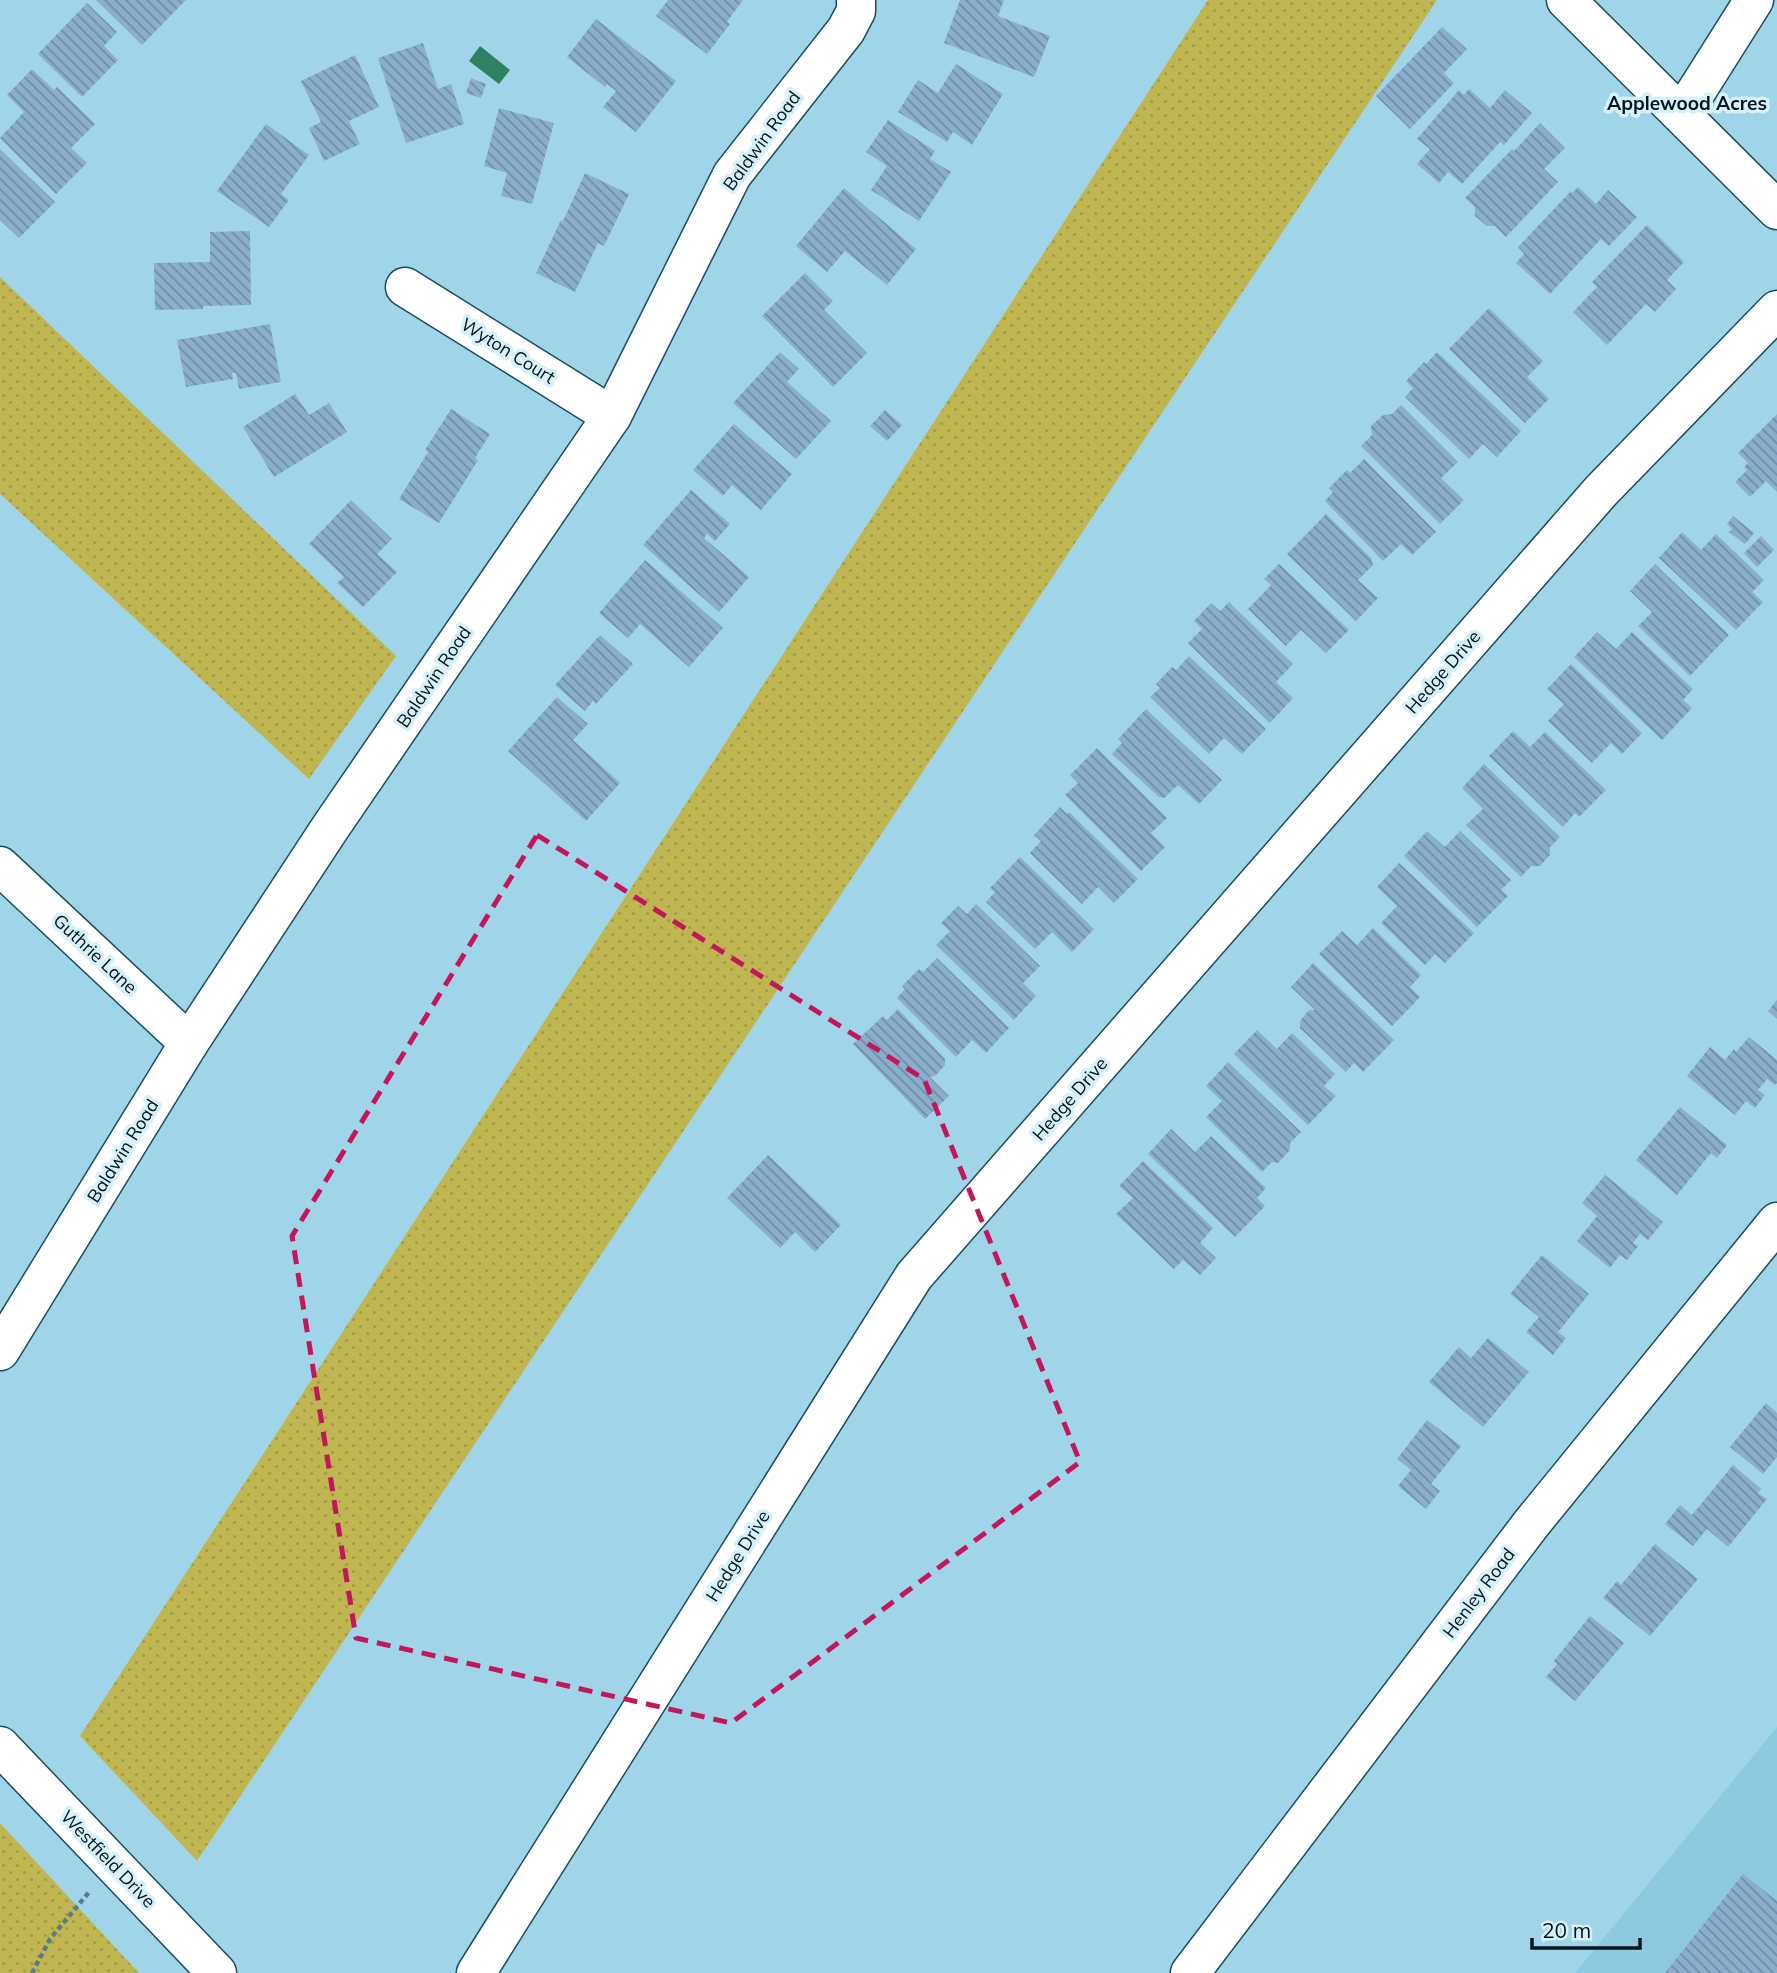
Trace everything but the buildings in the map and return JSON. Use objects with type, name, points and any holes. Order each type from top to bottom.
[{"type":"street","name":"Baldwin Road","points":[[0,1351],[189,1043],[330,828],[612,416],[732,175],[846,30],[856,12],[856,0]]},
{"type":"street","points":[[1566,0],[1777,210]]},
{"type":"street","points":[[1682,114],[1754,0]]},
{"type":"street","name":"Wyton Court","points":[[405,287],[612,416]]},
{"type":"street","name":"Hedge Drive","points":[[476,1973],[914,1276],[1592,502],[1777,310]]},
{"type":"street","name":"Guthrie Lane","points":[[0,866],[189,1043]]},
{"type":"street","name":"Henley Road","points":[[1190,1973],[1531,1524],[1777,1222]]},
{"type":"street","name":"Westfield Drive","points":[[0,1746],[217,1973]]},
{"type":"path","points":[[32,1973],[50,1939],[113,1865]]},
{"type":"highlighted area","points":[[537,835],[924,1079],[1080,1462],[731,1723],[356,1638],[292,1236]]},
{"type":"shaded area","points":[[1208,0],[1437,0],[197,1861],[80,1736]]},
{"type":"shaded area","points":[[480,46],[510,70],[499,84],[469,61]]},
{"type":"shaded area","points":[[0,277],[396,656],[309,779],[0,494]]},
{"type":"shaded area","points":[[1777,1727],[1777,1973],[1575,1973]]},
{"type":"shaded area","points":[[0,1823],[139,1973],[0,1973]]},
{"type":"district","name":"Applewood Acres","points":[[1687,103]]}]
